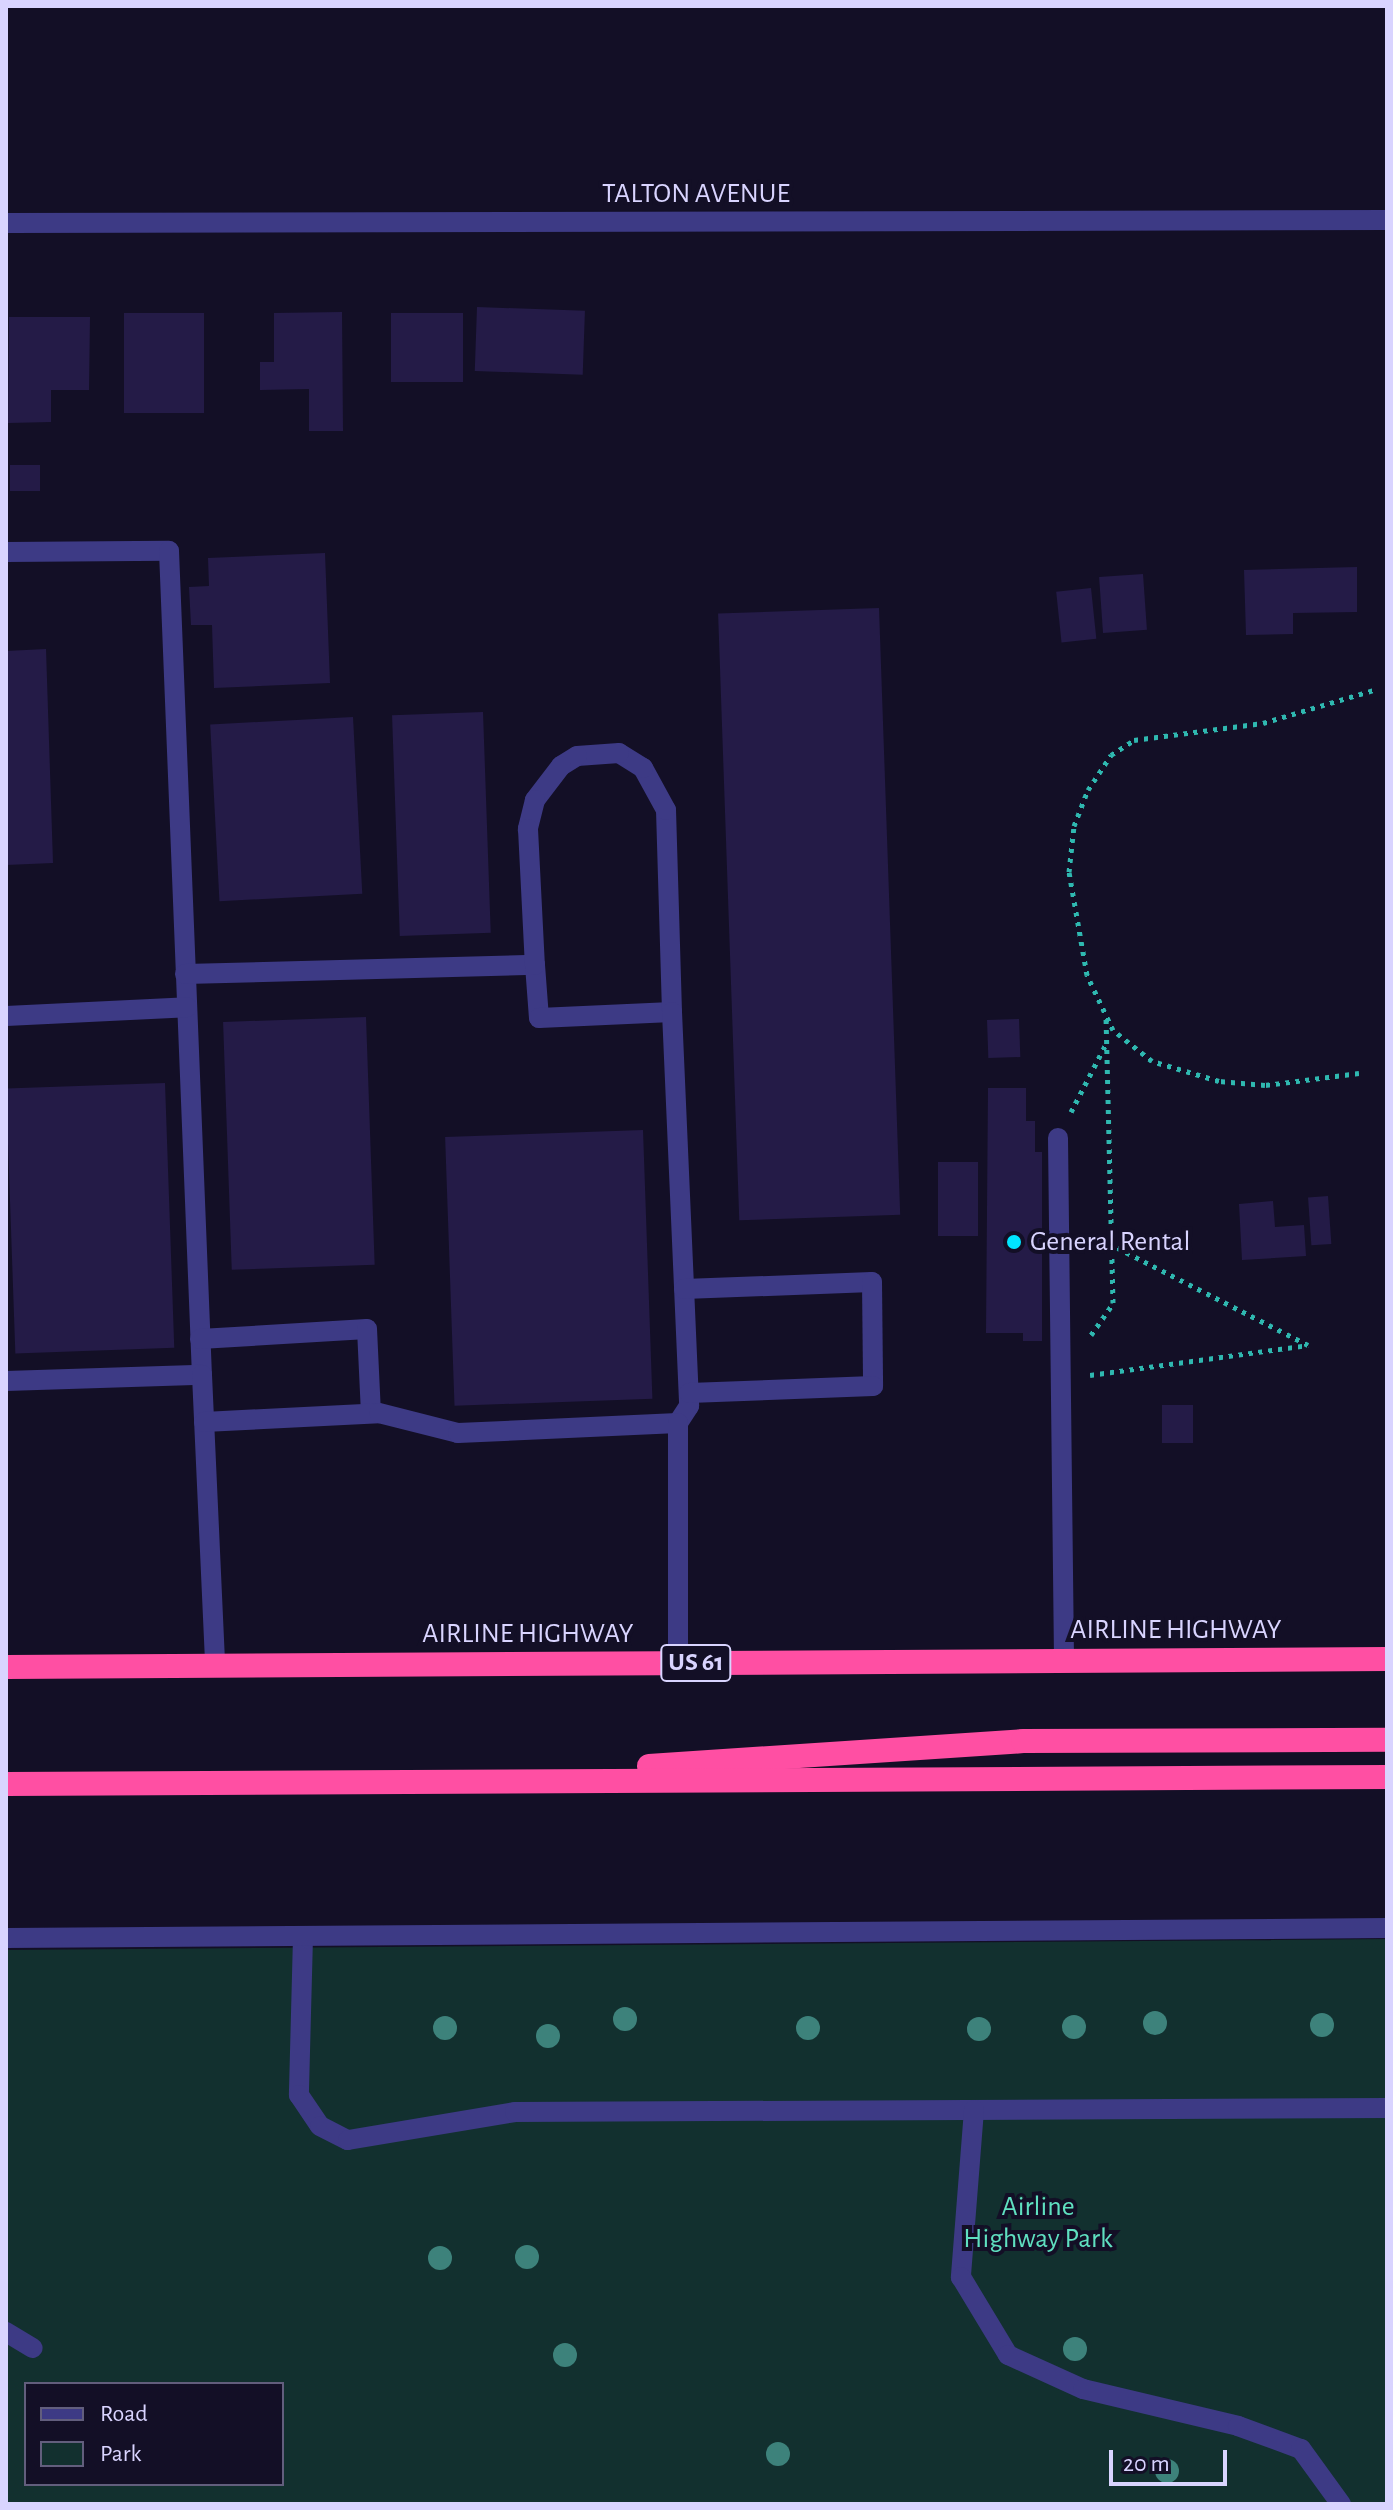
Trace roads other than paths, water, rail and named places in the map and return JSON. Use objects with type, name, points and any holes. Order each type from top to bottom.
[{"type":"highway","name":"AIRLINE HIGHWAY","points":[[6,1667],[1387,1659]]},
{"type":"highway","points":[[443,1781],[1023,1741],[1387,1740]]},
{"type":"highway","points":[[6,1784],[1387,1777]]},
{"type":"street","name":"TALTON AVENUE","points":[[6,223],[1387,220]]},
{"type":"street","points":[[6,552],[169,551],[215,1665]]},
{"type":"street","points":[[672,1012],[539,1018],[528,829],[535,800],[561,766],[577,756],[619,753],[643,768],[666,810],[689,1393],[689,1406],[678,1423],[678,1663]]},
{"type":"street","points":[[185,974],[535,965]]},
{"type":"street","points":[[6,1016],[187,1007]]},
{"type":"street","points":[[1058,1138],[1064,1661]]},
{"type":"street","points":[[684,1289],[872,1282],[873,1386],[689,1393]]},
{"type":"street","points":[[200,1339],[367,1329],[371,1413]]},
{"type":"street","points":[[6,1381],[202,1375]]},
{"type":"street","points":[[204,1422],[371,1413],[458,1433],[678,1423]]},
{"type":"street","points":[[6,1938],[1387,1928]]},
{"type":"street","points":[[303,1937],[299,2095],[320,2126],[348,2140],[515,2112],[1387,2108]]},
{"type":"street","points":[[974,2110],[961,2277],[1008,2355],[1083,2389],[1238,2426],[1301,2449],[1341,2504]]},
{"type":"street","points":[[6,2332],[33,2348]]},
{"type":"place","name":"General Rental","points":[[1014,1242]]},
{"type":"park label","name":"Airline Highway Park","points":[[1038,2223]]}]
